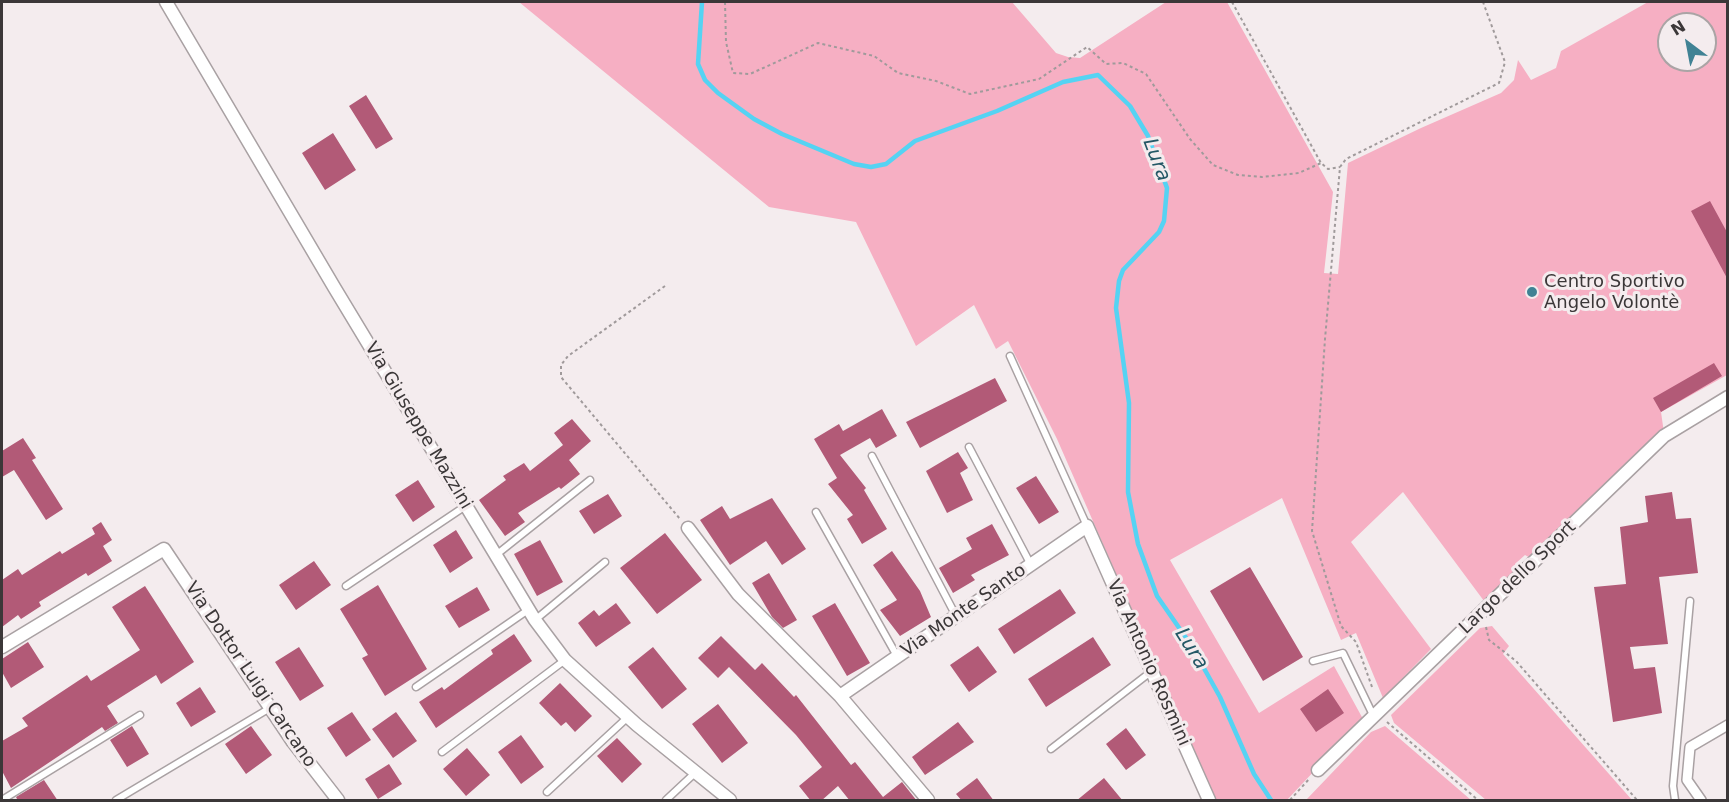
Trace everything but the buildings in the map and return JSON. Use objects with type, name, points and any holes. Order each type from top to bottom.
[{"type":"street","name":"Via Giuseppe Mazzini","points":[[166,2],[334,287],[532,615],[566,660],[628,717],[730,801]]},
{"type":"street","name":"Largo dello Sport","points":[[1318,770],[1664,436],[1728,397]]},
{"type":"street","name":"Via Monte Santo","points":[[840,696],[1087,526]]},
{"type":"street","name":"Via Antonio Rosmini","points":[[1087,526],[1209,801]]},
{"type":"street","points":[[688,528],[738,594],[840,696],[928,801]]},
{"type":"street","name":"Via Dottor Luigi Carcano","points":[[2,647],[164,549],[271,708],[338,801]]},
{"type":"street","points":[[1701,801],[1687,780],[1690,747],[1728,725]]},
{"type":"lane","points":[[1010,356],[1087,526]]},
{"type":"lane","points":[[969,447],[1030,565]]},
{"type":"lane","points":[[872,456],[956,616]]},
{"type":"lane","points":[[496,555],[590,480]]},
{"type":"lane","points":[[346,586],[467,505]]},
{"type":"lane","points":[[816,512],[898,656]]},
{"type":"lane","points":[[416,687],[532,615],[605,562]]},
{"type":"lane","points":[[1675,801],[1672,786],[1690,601]]},
{"type":"lane","points":[[1312,661],[1343,653],[1375,713]]},
{"type":"lane","points":[[442,752],[566,660]]},
{"type":"lane","points":[[1051,749],[1152,670]]},
{"type":"lane","points":[[116,801],[271,708]]},
{"type":"lane","points":[[2,801],[140,715]]},
{"type":"lane","points":[[547,792],[628,717]]},
{"type":"lane","points":[[666,801],[696,772]]},
{"type":"path","points":[[725,2],[726,42],[733,73],[750,74],[818,43],[874,56],[898,73],[936,81],[970,94],[1038,79],[1087,47],[1106,64],[1123,63],[1146,74],[1190,139],[1213,165],[1238,175],[1262,177],[1299,173],[1321,164]]},
{"type":"path","points":[[1232,2],[1321,164],[1328,169],[1340,167]]},
{"type":"path","points":[[1372,688],[1356,642],[1341,626],[1312,531],[1340,167],[1346,159],[1499,83],[1505,62],[1483,2]]},
{"type":"path","points":[[664,286],[568,356],[561,365],[561,377],[688,528]]},
{"type":"path","points":[[1481,614],[1487,623],[1485,632],[1489,639],[1516,662],[1636,801]]},
{"type":"path","points":[[1375,713],[1478,801]]},
{"type":"path","points":[[1290,801],[1318,770]]},
{"type":"shaded area","points":[[519,2],[1012,2],[1056,53],[1080,58],[1166,2],[1227,2],[1333,192],[1324,273],[1338,274],[1348,163],[1501,93],[1514,80],[1518,60],[1531,80],[1556,68],[1561,51],[1648,2],[1727,2],[1727,375],[1661,412],[1664,433],[1532,559],[1525,555],[1515,564],[1518,571],[1484,601],[1403,492],[1351,542],[1431,649],[1383,698],[1356,633],[1341,640],[1282,498],[1170,560],[1259,713],[1334,666],[1363,719],[1287,800],[1215,800],[1057,439],[1008,341],[996,349],[974,305],[916,346],[856,222],[769,207]]},
{"type":"shaded area","points":[[1492,626],[1509,646],[1503,654],[1632,800],[1486,800],[1394,723],[1391,715],[1480,628]]},
{"type":"shaded area","points":[[1385,726],[1471,800],[1306,800],[1371,732]]},
{"type":"waterway","name":"Lura","points":[[702,2],[698,64],[705,80],[718,93],[754,119],[782,134],[854,164],[871,167],[886,164],[915,141],[997,111],[1063,82],[1098,75],[1130,106],[1148,136],[1167,188],[1164,221],[1159,232],[1123,270],[1119,281],[1116,308],[1129,403],[1128,492],[1138,544],[1157,596],[1191,645],[1220,697],[1254,774],[1271,800]]},
{"type":"place","name":"Centro Sportivo Angelo Volontè","points":[[1532,292]]}]
